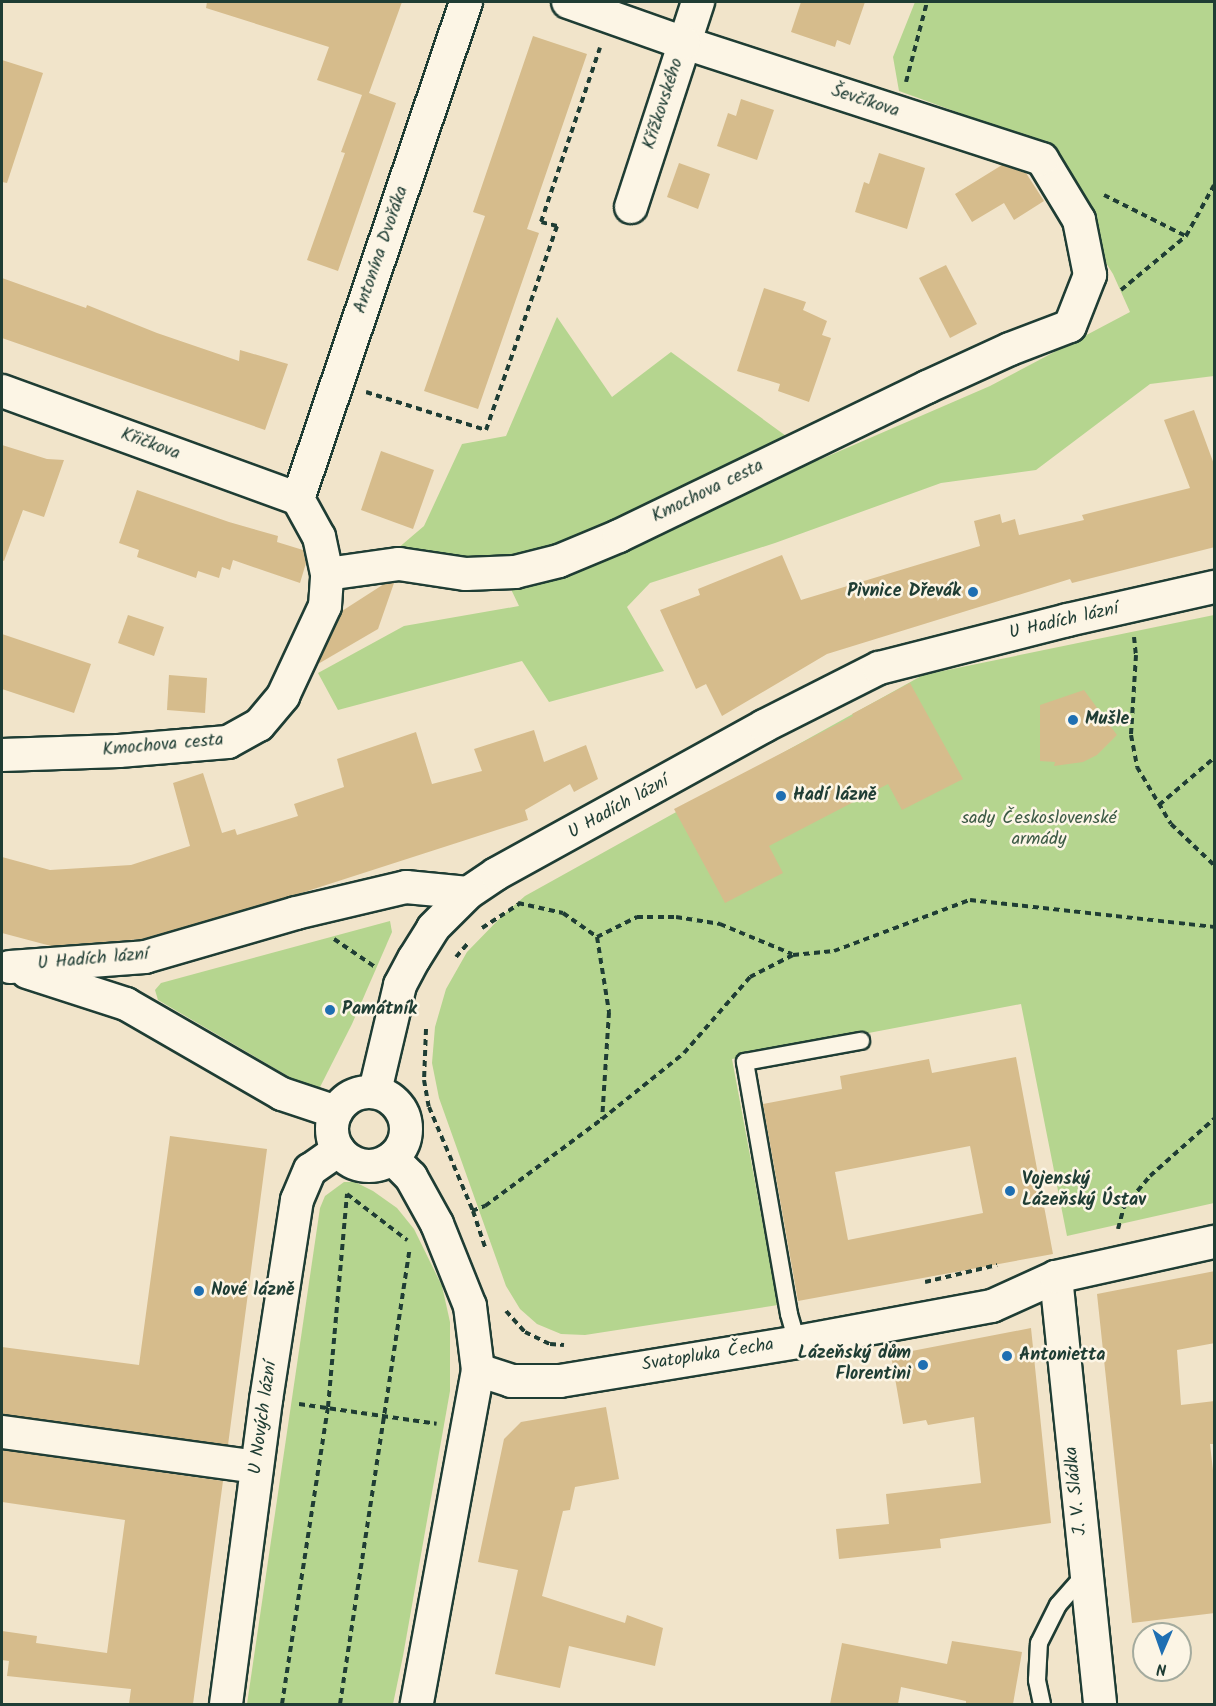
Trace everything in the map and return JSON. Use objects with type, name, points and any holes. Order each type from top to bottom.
[{"type":"street","name":"Antonína Dvořáka","points":[[298,499],[466,2]]},
{"type":"street","name":"Ševčíkova","points":[[568,2],[684,43],[1042,159],[1079,220],[1090,275]]},
{"type":"street","name":"Křížkovského","points":[[631,207],[698,2]]},
{"type":"street","name":"Kmochova cesta","points":[[327,574],[399,564],[466,574],[515,572],[559,561],[619,536],[937,382],[1010,349],[1070,326],[1090,275]]},
{"type":"street","name":"Křičkova","points":[[2,391],[298,499]]},
{"type":"street","name":"Kmochova cesta","points":[[2,755],[119,751],[228,742],[259,725],[283,696],[325,606],[327,574],[320,537],[298,499]]},
{"type":"street","name":"U Hadích lázní","points":[[6,966],[145,957],[296,913],[406,887],[468,893],[514,864],[634,800],[764,726],[879,668],[1067,620],[1215,587]]},
{"type":"street","points":[[375,1092],[400,985],[433,928],[468,893]]},
{"type":"street","points":[[6,966],[126,1004],[282,1094],[336,1112]]},
{"type":"street","points":[[375,1092],[388,1096],[399,1106],[405,1119],[406,1134],[402,1148],[392,1158],[369,1166],[347,1158],[339,1150],[333,1138],[332,1125],[336,1112],[345,1100],[359,1093],[375,1092]]},
{"type":"street","name":"U Nových lázní","points":[[226,1704],[266,1400],[297,1200],[310,1170],[339,1150]]},
{"type":"street","points":[[392,1158],[411,1177],[437,1224],[470,1306],[478,1370],[417,1704]]},
{"type":"street","name":"Svatopluka Čecha","points":[[478,1370],[511,1381],[560,1381],[797,1342],[992,1306],[1056,1277],[1215,1242]]},
{"type":"street","name":"J. V. Sládka","points":[[1056,1277],[1100,1704]]},
{"type":"street","points":[[2,1432],[257,1467]]},
{"type":"lane","points":[[797,1342],[789,1314],[745,1062],[861,1041]]},
{"type":"lane","points":[[1042,1704],[1036,1680],[1039,1643],[1058,1605],[1086,1573]]},
{"type":"path","points":[[884,109],[906,81],[927,2]]},
{"type":"path","points":[[338,382],[486,430],[557,226],[541,222],[611,17]]},
{"type":"path","points":[[1116,294],[1186,236],[1215,185]]},
{"type":"path","points":[[1102,194],[1186,236]]},
{"type":"path","points":[[1134,632],[1136,655],[1131,713],[1133,752],[1147,787],[1159,805],[1188,843],[1215,865]]},
{"type":"path","points":[[1159,805],[1215,758]]},
{"type":"path","points":[[437,1224],[485,1206],[602,1119],[684,1053],[750,976],[793,955],[834,951],[970,900],[1180,925],[1215,927]]},
{"type":"path","points":[[480,929],[519,904],[563,913],[597,937],[609,1012],[602,1119]]},
{"type":"path","points":[[296,913],[400,985]]},
{"type":"path","points":[[597,937],[637,917],[676,917],[720,924],[793,955]]},
{"type":"path","points":[[450,964],[473,938]]},
{"type":"path","points":[[426,1019],[424,1080],[429,1107],[473,1211],[486,1252]]},
{"type":"path","points":[[1116,1238],[1124,1207],[1150,1176],[1215,1119]]},
{"type":"path","points":[[282,1704],[328,1407],[346,1194],[411,1243],[340,1704]]},
{"type":"path","points":[[918,1284],[999,1265]]},
{"type":"path","points":[[503,1304],[507,1314],[525,1332],[550,1344],[572,1346]]},
{"type":"path","points":[[266,1400],[468,1428]]},
{"type":"green space","points":[[915,2],[1214,2],[1214,376],[1150,384],[1036,470],[941,483],[775,543],[650,583],[627,607],[664,671],[549,702],[522,661],[338,710],[318,673],[404,626],[519,606],[497,560],[390,555],[424,526],[462,444],[506,436],[557,317],[612,397],[671,352],[819,460],[990,386],[1130,312],[1113,274],[1079,220],[1056,148],[899,91],[893,57]]},
{"type":"green space","name":"sady Československé armády","points":[[1214,615],[1214,1203],[1067,1236],[1021,1004],[732,1059],[778,1305],[585,1335],[561,1334],[537,1324],[520,1309],[506,1286],[439,1098],[432,1063],[435,1027],[446,989],[467,952],[501,917],[525,896],[923,675]]},
{"type":"green space","points":[[390,921],[392,932],[352,1024],[317,1093],[158,1000],[155,990],[161,983]]},
{"type":"green space","points":[[344,1182],[355,1182],[373,1191],[397,1208],[414,1229],[442,1286],[450,1322],[450,1391],[403,1656],[393,1704],[247,1704],[320,1208],[325,1196]]},
{"type":"building","points":[[207,2],[402,2],[369,93],[396,103],[338,271],[307,260],[345,153],[341,152],[362,95],[317,80],[329,47],[206,8]]},
{"type":"building","points":[[801,2],[865,2],[850,45],[837,40],[835,47],[791,32]]},
{"type":"building","points":[[533,36],[587,54],[527,229],[539,233],[478,409],[424,391],[485,216],[473,212]]},
{"type":"building","points":[[2,60],[43,73],[7,183],[2,182]]},
{"type":"building","points":[[741,99],[774,110],[757,160],[717,146],[728,113],[736,116]]},
{"type":"building","points":[[879,153],[925,168],[907,229],[855,212],[864,182],[869,184]]},
{"type":"building","points":[[679,163],[710,174],[698,209],[667,197]]},
{"type":"building","points":[[1002,165],[1026,173],[1044,201],[1014,220],[1004,203],[972,222],[955,194]]},
{"type":"building","points":[[946,265],[977,324],[950,338],[919,278]]},
{"type":"building","points":[[2,278],[86,308],[87,305],[157,333],[239,361],[240,350],[288,364],[265,430],[2,338]]},
{"type":"building","points":[[764,288],[806,302],[803,310],[827,321],[822,335],[831,338],[809,402],[778,391],[780,384],[737,371]]},
{"type":"building","points":[[1194,410],[1215,467],[1215,547],[1072,583],[1070,579],[827,654],[722,716],[706,684],[696,689],[660,610],[700,595],[698,589],[782,555],[801,600],[980,546],[974,521],[1000,514],[1002,523],[1015,519],[1019,535],[1084,520],[1082,515],[1190,488],[1164,420]]},
{"type":"building","points":[[2,445],[47,459],[64,460],[44,517],[23,510],[4,561],[2,560]]},
{"type":"building","points":[[381,451],[434,470],[413,529],[361,510]]},
{"type":"building","points":[[137,490],[229,522],[278,536],[277,542],[303,550],[306,563],[300,583],[233,560],[230,570],[222,567],[219,578],[198,571],[196,578],[137,557],[139,550],[119,543]]},
{"type":"building","points":[[394,583],[378,629],[318,664],[342,611],[384,584]]},
{"type":"building","points":[[128,615],[164,627],[154,656],[118,643]]},
{"type":"building","points":[[2,634],[91,664],[74,713],[2,689]]},
{"type":"building","points":[[169,675],[207,678],[205,713],[167,710]]},
{"type":"building","name":"Hadí lázně","points":[[910,683],[963,779],[902,810],[888,784],[769,846],[783,873],[725,903],[674,809],[853,716],[852,714]]},
{"type":"building","name":"Mušle","points":[[1084,690],[1117,735],[1097,755],[1083,762],[1054,766],[1055,762],[1040,761],[1040,705]]},
{"type":"building","points":[[534,730],[544,762],[586,745],[598,779],[574,792],[570,784],[525,810],[528,820],[292,896],[142,939],[51,946],[2,933],[2,857],[50,870],[131,865],[190,846],[173,783],[203,773],[222,833],[235,829],[237,835],[298,816],[294,804],[344,787],[337,759],[416,732],[432,784],[482,771],[474,749]]},
{"type":"building","name":"Vojenský Lázeňský Ústav","points":[[1016,1057],[1053,1254],[798,1301],[763,1104],[842,1089],[840,1076],[929,1059],[932,1073]],"holes":[[[970,1146],[983,1213],[848,1240],[835,1172]]]},
{"type":"building","name":"Nové lázně","points":[[170,1136],[267,1149],[228,1445],[2,1414],[2,1347],[139,1365]]},
{"type":"building","points":[[1215,1271],[1215,1343],[1177,1350],[1181,1405],[1215,1401],[1215,1444],[1210,1444],[1215,1488],[1215,1613],[1132,1623],[1097,1294]]},
{"type":"building","points":[[1031,1328],[1051,1523],[940,1539],[941,1548],[839,1559],[836,1529],[889,1524],[886,1494],[981,1483],[974,1417],[928,1425],[926,1420],[903,1424],[891,1355]]},
{"type":"building","points":[[606,1407],[619,1479],[575,1487],[570,1510],[563,1511],[542,1596],[625,1623],[627,1615],[663,1628],[655,1666],[569,1646],[560,1688],[495,1674],[518,1570],[478,1562],[504,1439],[521,1422]]},
{"type":"building","points":[[2,1450],[223,1481],[193,1704],[129,1704],[131,1689],[7,1676],[9,1661],[2,1660],[2,1631],[37,1636],[36,1643],[107,1653],[125,1520],[2,1502]]},
{"type":"building","points":[[952,1641],[1022,1652],[1013,1704],[966,1704],[966,1701],[901,1687],[898,1704],[830,1704],[842,1643],[947,1664]]},
{"type":"place","name":"Pivnice Dřevák","points":[[973,592]]},
{"type":"place","name":"Mušle","points":[[1073,720]]},
{"type":"place","name":"Hadí lázně","points":[[781,796]]},
{"type":"place","name":"Památník","points":[[330,1010]]},
{"type":"place","name":"Vojenský Lázeňský Ústav","points":[[1010,1191]]},
{"type":"place","name":"Nové lázně","points":[[199,1291]]},
{"type":"place","name":"Antonietta","points":[[1007,1356]]},
{"type":"place","name":"Lázeňský dům Florentini","points":[[923,1365]]}]
